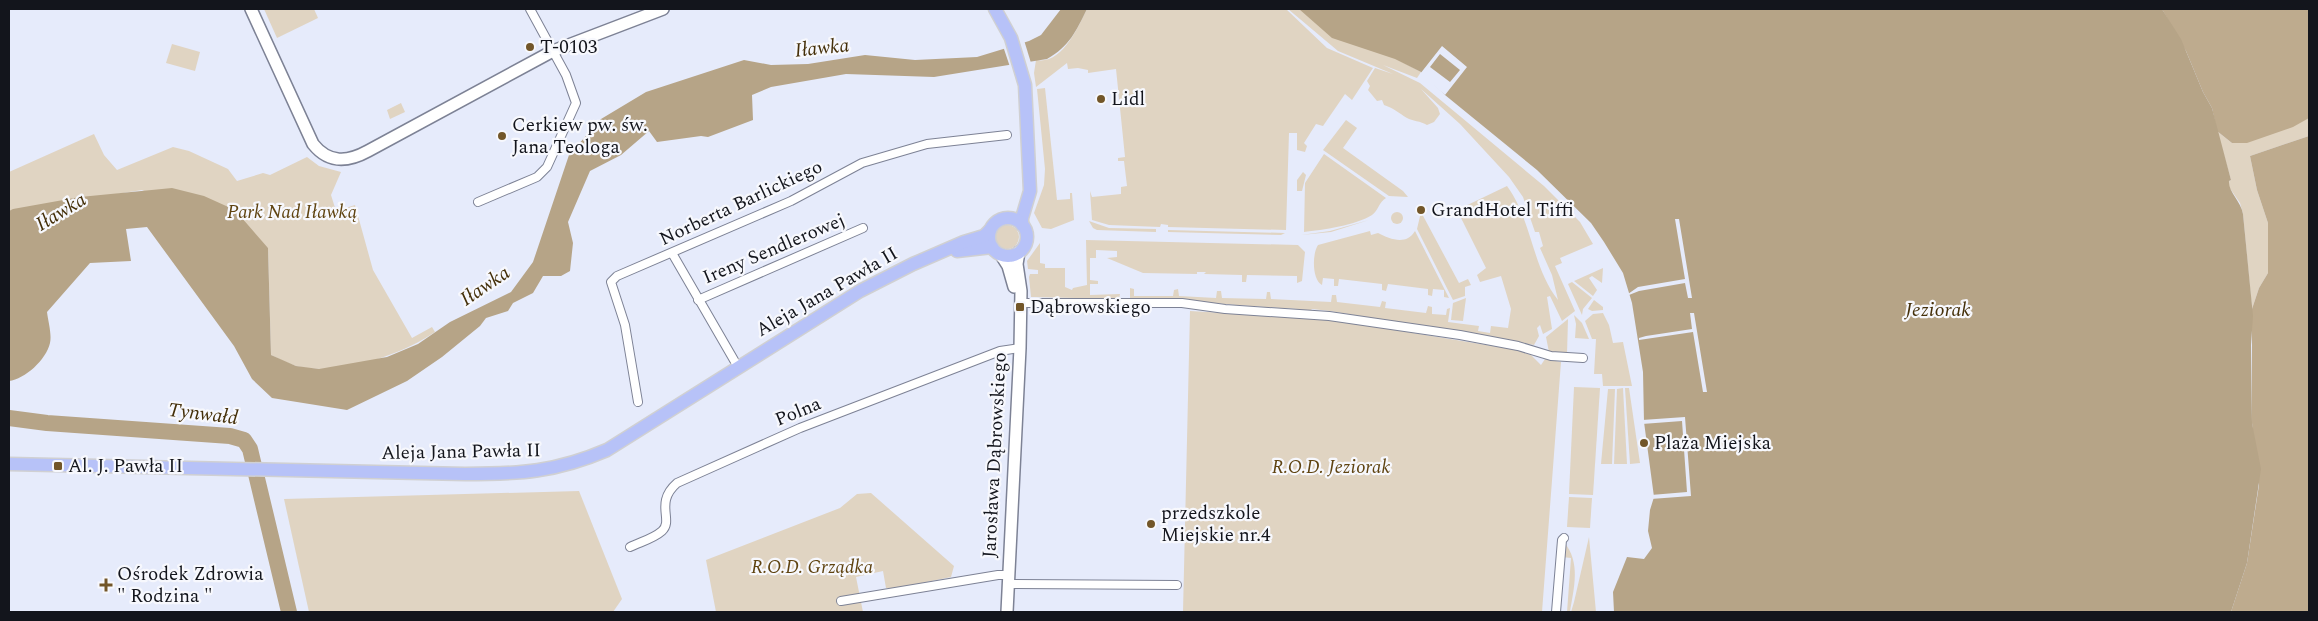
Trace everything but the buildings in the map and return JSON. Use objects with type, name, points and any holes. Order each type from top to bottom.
[{"type":"main road","points":[[995,9],[1012,38],[1022,74],[1027,112],[1028,178],[1030,190],[1022,218],[1026,240],[1019,252],[1010,256],[996,251],[989,242],[990,230],[997,221],[1008,218],[1022,225]]},
{"type":"main road","points":[[1008,218],[1016,209],[1028,178]]},
{"type":"main road","name":"Aleja Jana Pawła II","points":[[9,464],[212,470],[510,474],[550,470],[577,463],[607,450],[860,291],[906,267],[945,252],[964,242],[984,236],[990,230]]},
{"type":"main road","name":"Aleja Jana Pawła II","points":[[945,252],[996,251]]},
{"type":"street","points":[[252,9],[313,144],[325,156],[340,160],[349,160],[368,152],[553,51],[662,9]]},
{"type":"street","points":[[478,202],[525,184],[537,177],[547,167],[576,103],[566,75],[530,9]]},
{"type":"street","name":"Norberta Barlickiego","points":[[638,402],[625,325],[610,282],[617,276],[791,201],[862,163],[927,144],[1007,135]]},
{"type":"street","name":"Ireny Sendlerowej","points":[[698,300],[863,228]]},
{"type":"street","name":"Jarosława Dąbrowskiego","points":[[996,251],[1008,266],[1020,301]]},
{"type":"street","name":"Jarosława Dąbrowskiego","points":[[1007,612],[1020,348],[1021,291],[1018,264],[1019,252]]},
{"type":"street","points":[[672,253],[738,367]]},
{"type":"street","points":[[1020,301],[1182,304],[1329,316],[1460,335],[1518,346],[1551,356],[1583,358]]},
{"type":"street","name":"Polna","points":[[630,547],[656,535],[666,526],[668,522],[664,505],[666,496],[677,483],[800,428],[1000,351],[1020,348]]},
{"type":"street","points":[[1556,612],[1560,556],[1562,540],[1564,538]]},
{"type":"street","points":[[841,601],[998,575],[1008,579],[1177,584]]},
{"type":"green space","points":[[264,9],[314,9],[318,18],[277,38]]},
{"type":"green space","points":[[1087,9],[1286,9],[1327,48],[1373,68],[1352,100],[1345,94],[1323,126],[1316,124],[1304,143],[1307,146],[1305,152],[1297,150],[1297,133],[1289,133],[1286,230],[1168,227],[1168,225],[1161,224],[1160,227],[1109,225],[1092,220],[1090,191],[1092,197],[1121,194],[1121,187],[1127,186],[1124,161],[1118,161],[1118,158],[1125,157],[1116,69],[1088,73],[1088,70],[1078,68],[1068,69],[1067,63],[1036,87],[1034,73],[1036,60],[1054,57],[1068,43]]},
{"type":"green space","points":[[1288,9],[1325,9],[1366,43],[1421,72],[1417,78],[1383,65],[1420,83],[1544,186],[1580,222],[1593,244],[1560,258],[1562,263],[1555,266],[1575,311],[1562,321],[1550,296],[1547,297],[1552,329],[1543,334],[1540,325],[1537,328],[1539,336],[1534,345],[1330,311],[1312,309],[1310,311],[1300,311],[1298,309],[1130,299],[1130,288],[1134,289],[1134,296],[1173,296],[1174,290],[1178,289],[1179,296],[1216,298],[1217,291],[1221,291],[1222,298],[1266,299],[1267,292],[1270,292],[1271,299],[1331,302],[1332,295],[1336,295],[1337,302],[1380,307],[1382,301],[1386,302],[1385,308],[1426,313],[1428,306],[1432,307],[1432,314],[1446,315],[1447,309],[1450,308],[1448,322],[1479,326],[1478,331],[1490,333],[1491,326],[1508,328],[1511,309],[1501,276],[1480,282],[1477,275],[1486,268],[1457,210],[1507,186],[1522,214],[1549,287],[1558,300],[1552,275],[1540,248],[1543,246],[1539,232],[1535,232],[1523,197],[1509,177],[1460,124],[1421,89],[1438,108],[1440,114],[1434,122],[1427,125],[1407,118],[1384,105],[1382,100],[1377,101],[1368,90],[1370,86],[1367,81],[1375,68],[1393,74],[1338,51]]},
{"type":"green space","points":[[172,44],[200,52],[195,71],[166,63]]},
{"type":"green space","points":[[1045,88],[1057,200],[1070,199],[1070,193],[1072,193],[1074,220],[1051,229],[1042,228],[1034,213],[1044,185],[1045,169],[1037,89]]},
{"type":"green space","points":[[401,103],[405,112],[390,119],[387,110]]},
{"type":"green space","points":[[2309,118],[2309,136],[2250,156],[2257,190],[2268,223],[2268,273],[2259,288],[2252,309],[2243,214],[2240,203],[2229,187],[2229,181],[2231,180],[2217,131],[2232,143]]},
{"type":"green space","points":[[1346,120],[1357,128],[1343,148],[1403,191],[1408,197],[1389,196],[1323,150]]},
{"type":"green space","name":"Park Nad Iławką","points":[[94,134],[104,155],[117,170],[173,147],[189,151],[228,169],[237,181],[263,173],[270,175],[307,157],[319,166],[341,172],[331,195],[336,211],[355,205],[373,270],[412,338],[432,327],[435,332],[405,349],[368,362],[331,369],[313,369],[296,366],[271,355],[268,248],[142,190],[9,211],[9,172]]},
{"type":"green space","points":[[1324,154],[1386,198],[1374,213],[1366,219],[1304,232],[1305,183]]},
{"type":"green space","points":[[1303,172],[1306,175],[1302,191],[1297,191],[1297,180]]},
{"type":"green space","points":[[1395,212],[1399,212],[1403,218],[1399,224],[1395,224],[1391,220],[1391,216]]},
{"type":"green space","points":[[1421,212],[1459,283],[1468,279],[1471,285],[1465,287],[1465,296],[1453,300],[1417,229]]},
{"type":"green space","points":[[1369,220],[1331,232],[1301,235],[1330,231]]},
{"type":"green space","points":[[1089,221],[1109,228],[1156,229],[1156,232],[1097,230],[1093,228]]},
{"type":"green space","points":[[1007,225],[1016,228],[1019,237],[1016,246],[1007,249],[998,246],[995,237],[998,228]]},
{"type":"green space","points":[[1168,230],[1285,233],[1281,235],[1168,232]]},
{"type":"green space","points":[[1370,231],[1371,235],[1378,233],[1403,240],[1411,236],[1415,231],[1449,298],[1444,297],[1444,290],[1433,289],[1432,296],[1428,295],[1428,289],[1388,284],[1386,291],[1382,290],[1382,284],[1339,279],[1338,286],[1334,286],[1334,279],[1323,278],[1322,285],[1316,278],[1314,266],[1318,245]]},
{"type":"green space","points":[[1086,240],[1298,245],[1305,252],[1302,281],[1297,283],[1297,276],[1247,275],[1246,282],[1242,282],[1242,275],[1204,274],[1206,272],[1197,272],[1197,274],[1143,273],[1107,258],[1117,257],[1117,251],[1096,250],[1096,258],[1090,258],[1090,280],[1098,281],[1098,284],[1090,284],[1090,295],[1120,294],[1119,299],[1031,297],[1029,277],[1030,274],[1038,274],[1038,270],[1028,269],[1027,261],[1040,243],[1040,263],[1045,264],[1045,268],[1065,268],[1065,287],[1072,290],[1073,288],[1087,285]]},
{"type":"green space","points":[[1603,268],[1602,283],[1592,276],[1589,278],[1597,290],[1593,296],[1574,281]]},
{"type":"green space","points":[[1572,282],[1592,298],[1583,309],[1582,315],[1568,284]]},
{"type":"green space","points":[[1466,298],[1463,321],[1451,320],[1453,303]]},
{"type":"green space","points":[[1594,300],[1603,307],[1603,310],[1592,311],[1588,309]]},
{"type":"green space","name":"R.O.D. Jeziorak","points":[[1190,311],[1328,319],[1517,350],[1531,355],[1541,365],[1545,359],[1561,362],[1542,612],[1183,612]]},
{"type":"green space","points":[[1603,313],[1609,325],[1613,343],[1623,342],[1632,386],[1603,386],[1602,374],[1594,374],[1596,339],[1592,339],[1585,321],[1593,314]]},
{"type":"green space","points":[[1574,315],[1582,323],[1589,339],[1575,338],[1576,324]]},
{"type":"green space","points":[[1568,319],[1567,354],[1549,352],[1546,337]]},
{"type":"green space","points":[[1574,387],[1600,388],[1593,495],[1569,494]]},
{"type":"green space","points":[[1623,388],[1627,464],[1614,464],[1617,389]]},
{"type":"green space","points":[[1625,388],[1629,388],[1640,463],[1630,464]]},
{"type":"green space","points":[[1608,389],[1615,389],[1612,464],[1601,464]]},
{"type":"green space","points":[[579,491],[622,599],[613,612],[309,612],[284,499]]},
{"type":"green space","name":"R.O.D. Grządka","points":[[871,493],[954,566],[951,577],[898,588],[886,588],[883,571],[856,577],[863,612],[716,612],[706,560],[840,508],[857,494]]},
{"type":"green space","points":[[1569,497],[1592,498],[1590,528],[1567,527]]},
{"type":"green space","points":[[1589,537],[1596,612],[1571,612],[1574,602]]},
{"type":"green space","points":[[1564,542],[1573,558],[1575,576],[1570,612],[1567,612],[1571,558],[1562,557]]},
{"type":"shaded area","points":[[2162,9],[2309,9],[2309,118],[2293,127],[2247,143],[2232,143],[2217,131],[2212,108],[2203,92],[2186,51]]},
{"type":"shaded area","points":[[2309,136],[2309,612],[2231,612],[2247,563],[2259,485],[2252,423],[2252,309],[2259,288],[2268,273],[2268,223],[2257,190],[2250,156]]},
{"type":"water","name":"Iławka","points":[[1061,9],[1087,9],[1076,31],[1067,43],[1047,59],[934,77],[846,74],[771,87],[752,95],[753,120],[708,137],[701,136],[657,142],[649,131],[621,155],[590,171],[568,222],[573,243],[570,271],[561,276],[543,276],[533,293],[513,303],[508,311],[486,318],[480,326],[442,357],[407,381],[347,410],[272,398],[252,379],[234,346],[147,227],[126,229],[131,261],[90,263],[47,312],[50,343],[44,356],[28,373],[9,381],[9,211],[13,209],[80,197],[172,188],[204,196],[235,210],[268,248],[271,355],[296,366],[319,369],[387,357],[418,344],[450,322],[511,292],[533,262],[569,155],[601,119],[646,92],[744,60],[771,65],[808,64],[865,55],[915,60],[977,57],[1029,41],[1041,35]]},
{"type":"water","name":"Jeziorak","points":[[1299,9],[2162,9],[2181,39],[2203,92],[2212,108],[2231,180],[2229,185],[2243,214],[2253,316],[2251,345],[2252,423],[2261,469],[2247,563],[2231,612],[1614,612],[1613,592],[1627,557],[1644,559],[1652,548],[1648,531],[1650,510],[1654,497],[1644,422],[1643,372],[1632,303],[1623,273],[1591,223],[1537,170],[1445,95],[1421,72],[1395,59],[1332,38]]},
{"type":"pier","points":[[1024,40],[1031,63],[1010,67],[1003,46]]},
{"type":"pier","points":[[1442,46],[1467,67],[1445,95],[1420,74]],"holes":[[[1440,54],[1460,70],[1450,82],[1430,67]]]},
{"type":"pier","points":[[1675,219],[1679,219],[1692,298],[1688,298],[1685,283],[1639,291],[1629,295],[1638,287],[1685,279]]},
{"type":"pier","points":[[1690,313],[1694,313],[1707,392],[1703,392],[1693,332],[1639,340],[1639,338],[1646,336],[1692,329]]},
{"type":"pier","points":[[1685,417],[1691,496],[1651,499],[1651,495],[1687,492],[1682,421],[1642,424],[1642,420]]},
{"type":"waterway","name":"Tynwałd","points":[[9,418],[47,423],[230,436],[244,440],[250,449],[289,612]]},
{"type":"place","name":"T-0103","points":[[530,47]]},
{"type":"place","name":"Lidl","points":[[1101,99]]},
{"type":"place","name":"Cerkiew pw. św. Jana Teologa","points":[[502,136]]},
{"type":"place","name":"GrandHotel Tiffi","points":[[1421,210]]},
{"type":"place","name":"Dąbrowskiego","points":[[1020,307]]},
{"type":"place","name":"Plaża Miejska","points":[[1644,443]]},
{"type":"place","name":"Al. J. Pawła II","points":[[58,466]]},
{"type":"place","name":"przedszkole Miejskie nr.4","points":[[1151,524]]},
{"type":"place","name":"Ośrodek Zdrowia \" Rodzina \"","points":[[106,585]]}]
